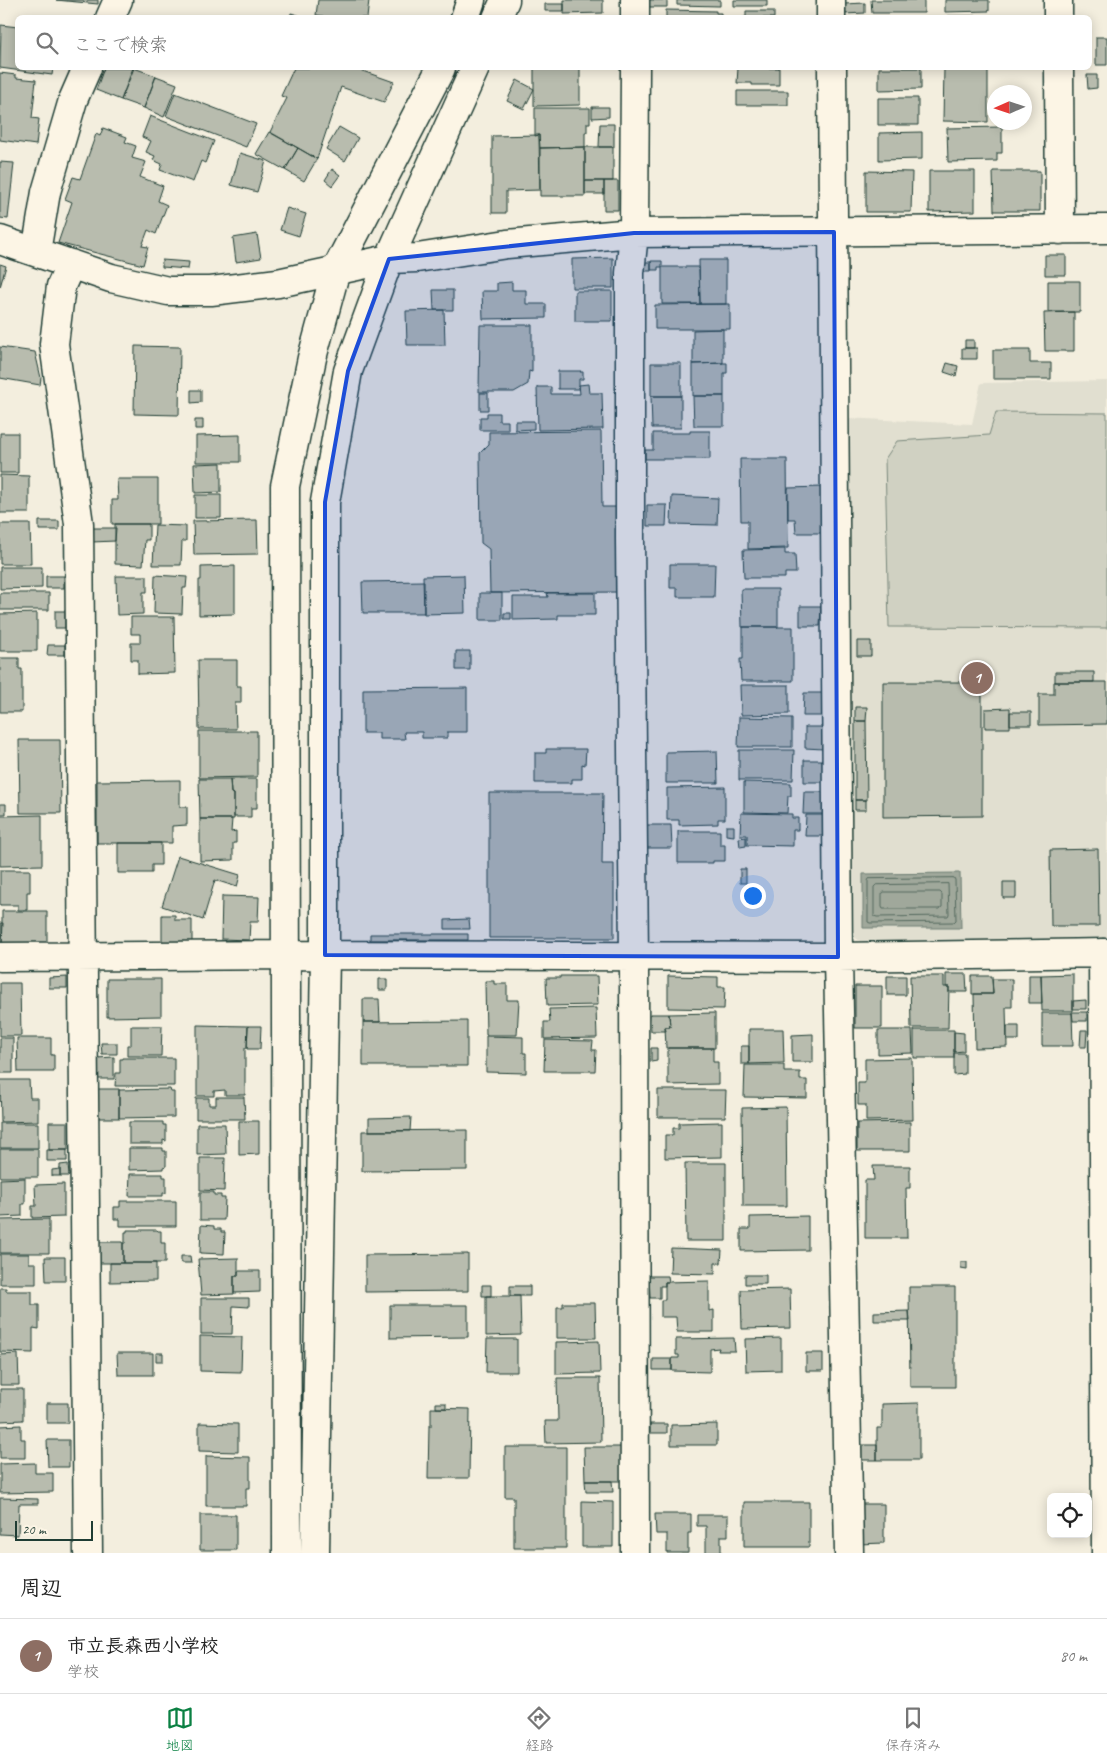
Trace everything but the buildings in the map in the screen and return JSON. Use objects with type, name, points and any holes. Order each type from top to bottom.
[{"type":"street","points":[[111,15],[118,0]]},
{"type":"street","points":[[466,15],[471,0]]},
{"type":"street","points":[[498,15],[505,0]]},
{"type":"street","points":[[635,0],[635,15]]},
{"type":"street","points":[[831,0],[831,15]]},
{"type":"street","points":[[1058,0],[1058,15]]},
{"type":"street","points":[[36,252],[46,192],[73,100],[86,70]]},
{"type":"street","points":[[286,1553],[285,486],[312,358],[336,270],[440,70]]},
{"type":"street","points":[[315,1553],[325,955],[325,502],[348,371],[389,259],[474,70]]},
{"type":"street","points":[[635,70],[634,233],[630,273],[630,538],[634,957],[635,1553]]},
{"type":"street","points":[[832,70],[838,957],[849,1553]]},
{"type":"street","points":[[1059,70],[1060,230]]},
{"type":"street","points":[[0,240],[111,278],[168,291],[211,292],[278,283],[389,259],[418,258],[507,244],[634,233],[1107,230]]},
{"type":"street","points":[[70,264],[61,286],[54,344],[79,524],[88,1553]]},
{"type":"street","points":[[0,958],[285,955],[838,957],[1105,953],[1106,1553]]},
{"type":"highlighted area","points":[[834,232],[838,957],[325,955],[325,502],[348,371],[389,259],[634,233]]},
{"type":"shaded area","points":[[1107,381],[1107,943],[860,941],[848,932],[844,418],[972,424],[981,383]]},
{"type":"shaded area","points":[[996,412],[1107,413],[1107,628],[889,627],[885,459],[897,441],[989,435]]},
{"type":"water","points":[[960,873],[961,928],[863,928],[863,874]]},
{"type":"place","name":"市立長森西小学校","points":[[977,678]]}]
